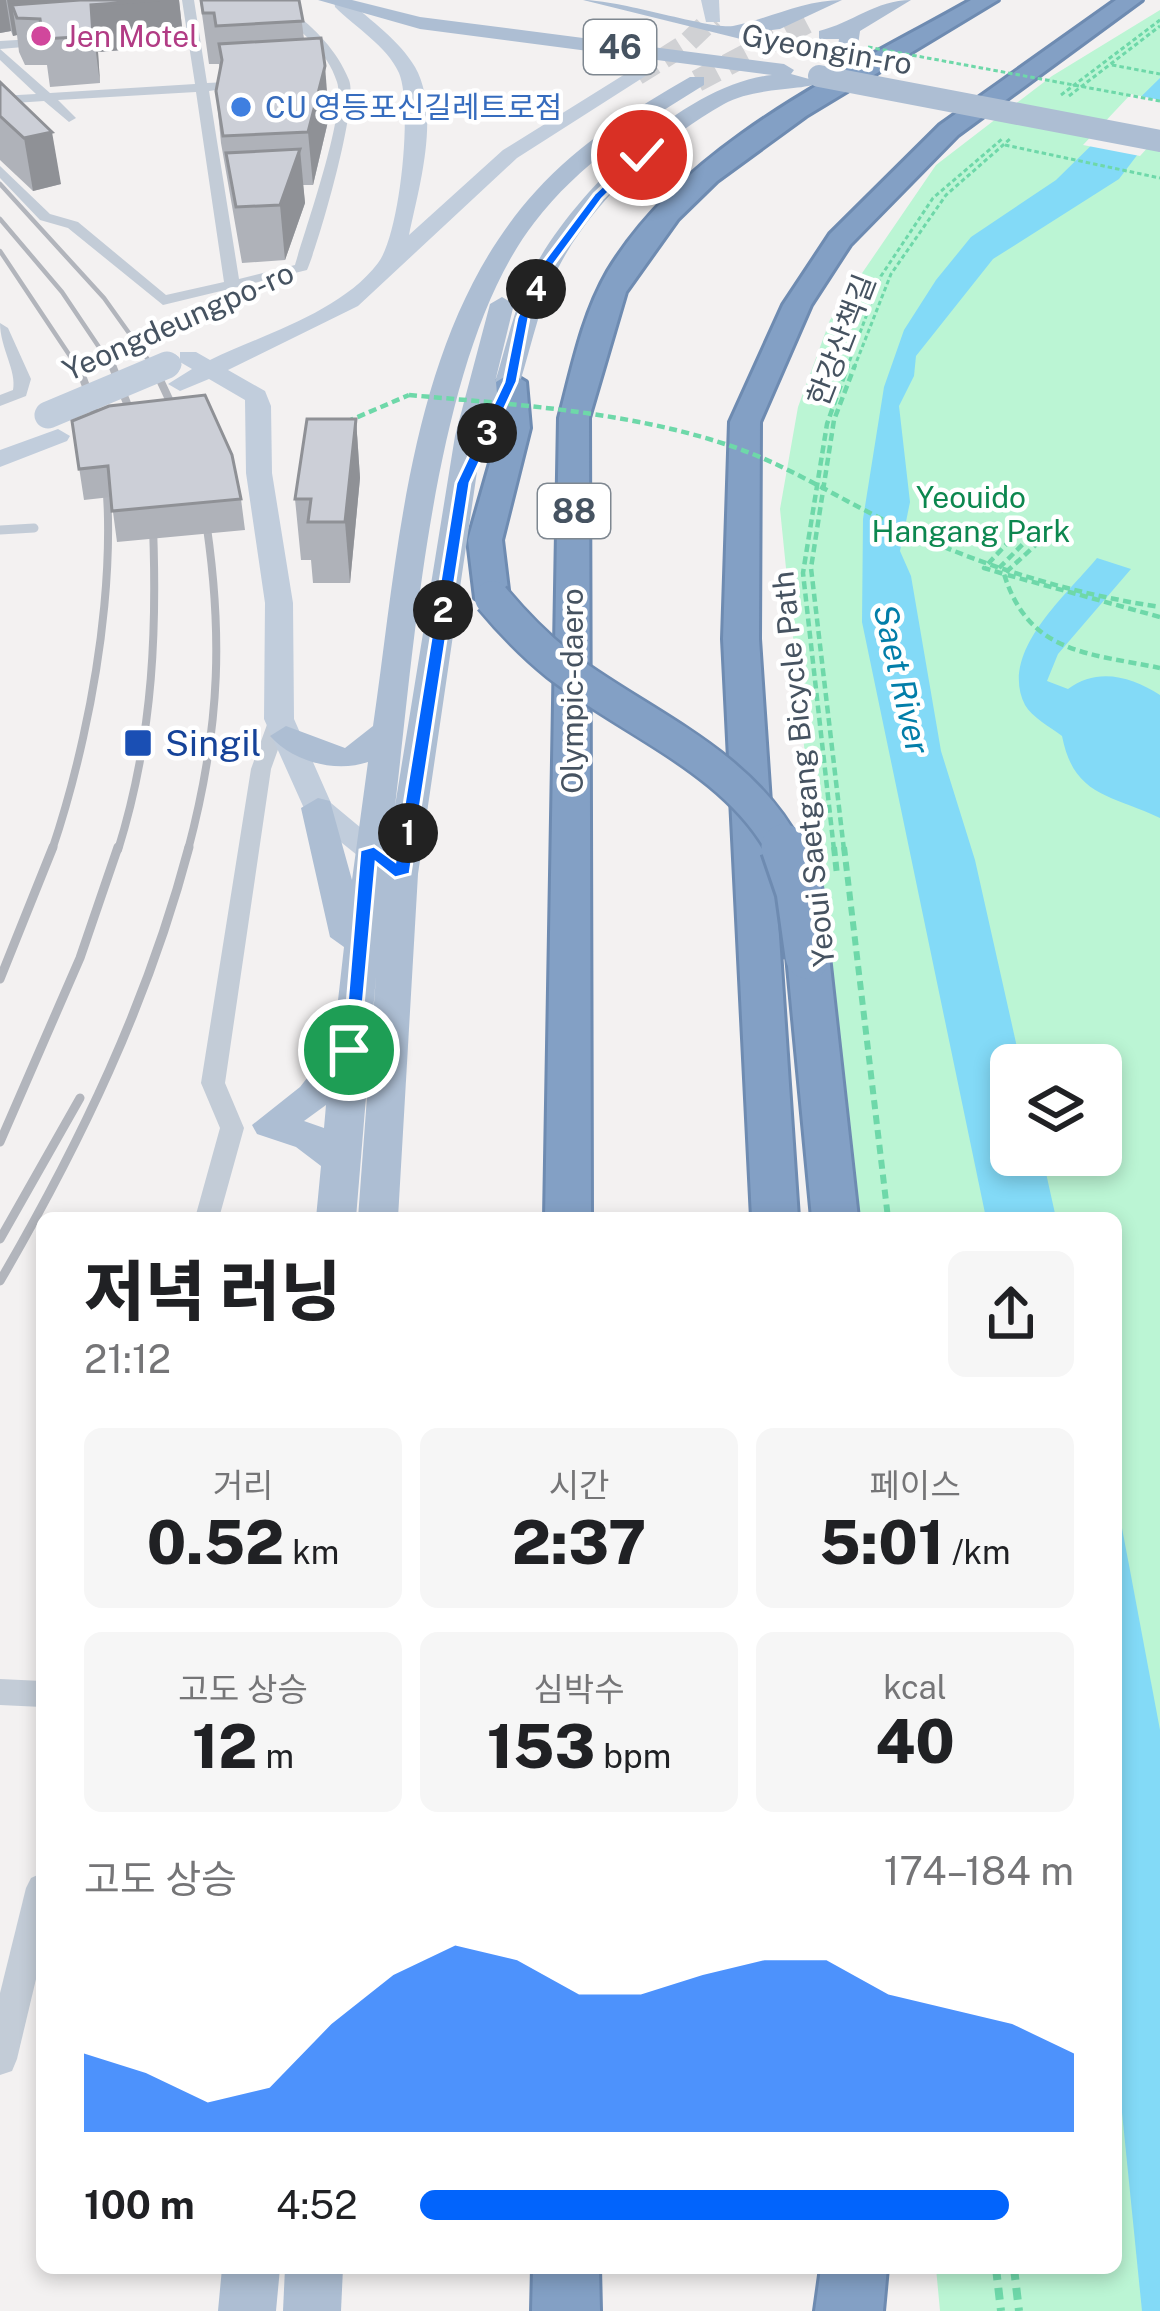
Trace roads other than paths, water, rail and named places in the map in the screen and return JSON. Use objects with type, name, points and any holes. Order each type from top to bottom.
[{"type":"highway","points":[[917,39],[961,0]]},
{"type":"highway","name":"Olympic-daero","points":[[568,1212],[574,418],[606,304],[633,255],[715,172],[791,115],[987,0]]},
{"type":"highway","points":[[775,1212],[741,639],[745,422],[797,305],[840,240],[950,130],[1122,7],[1152,0]]},
{"type":"highway","points":[[511,382],[515,428],[484,540],[492,598],[516,631],[548,659],[732,786],[776,833],[826,949],[835,1212]]},
{"type":"highway","points":[[566,2274],[566,2311]]},
{"type":"highway","points":[[836,2274],[838,2311]]},
{"type":"highway","points":[[849,2311],[853,2274]]},
{"type":"main road","name":"Gyeongin-ro","points":[[592,0],[846,59],[1138,112]]},
{"type":"main road","points":[[809,22],[832,0]]},
{"type":"main road","points":[[665,17],[754,27],[809,22],[853,0]]},
{"type":"main road","points":[[873,0],[791,27],[808,34],[833,34],[901,0]]},
{"type":"main road","name":"Gyeongin-ro","points":[[334,2],[420,22],[863,86],[1160,141]]},
{"type":"main road","points":[[334,2],[385,43]]},
{"type":"main road","points":[[392,263],[403,217],[414,85],[381,34],[420,22]]},
{"type":"main road","points":[[846,59],[851,27]]},
{"type":"main road","points":[[415,550],[425,414],[448,329],[470,272],[524,191],[648,82],[660,77],[607,46]]},
{"type":"main road","points":[[336,1212],[368,850],[415,550],[452,373],[506,247],[544,193],[577,163],[723,82],[688,77],[648,82]]},
{"type":"main road","points":[[378,1212],[401,874],[463,483],[495,322],[521,256],[568,196],[632,138],[714,86],[814,79]]},
{"type":"main road","name":"Yeongdeungpo-ro","points":[[0,459],[53,426],[187,369],[295,332],[350,301],[510,154],[648,82]]},
{"type":"main road","points":[[463,483],[511,382],[523,318],[571,229],[714,86]]},
{"type":"main road","name":"Yeongdeungpo-ro","points":[[187,369],[303,305],[403,217]]},
{"type":"main road","points":[[295,332],[260,373],[256,396],[259,473],[279,603],[282,727],[318,808],[356,984]]},
{"type":"main road","points":[[187,369],[256,396]]},
{"type":"main road","name":"Yeongdeungpo-ro","points":[[0,435],[53,426]]},
{"type":"main road","points":[[282,727],[322,755],[354,758],[370,751],[387,730]]},
{"type":"main road","points":[[318,808],[401,874]]},
{"type":"main road","points":[[272,1125],[314,1096],[349,1050]]},
{"type":"main road","points":[[272,1125],[310,1136],[329,1148],[340,1163]]},
{"type":"main road","points":[[247,2311],[250,2274]]},
{"type":"main road","points":[[312,2311],[314,2274]]},
{"type":"street","points":[[188,0],[232,285]]},
{"type":"street","points":[[0,170],[45,217],[73,225],[163,300],[302,267],[346,100],[343,78],[317,37],[284,10],[287,0]]},
{"type":"street","points":[[172,32],[193,30]]},
{"type":"street","points":[[0,49],[64,40]]},
{"type":"street","points":[[0,49],[69,118]]},
{"type":"street","points":[[320,80],[343,78]]},
{"type":"street","points":[[0,100],[272,83]]},
{"type":"street","points":[[302,194],[322,193]]},
{"type":"street","points":[[219,199],[240,198]]},
{"type":"street","points":[[0,401],[20,393],[23,379],[2,337]]},
{"type":"street","points":[[209,1212],[232,1128],[213,1083],[261,769],[282,727]]},
{"type":"street","points":[[232,1128],[272,1125]]},
{"type":"street","points":[[0,1692],[36,1694]]},
{"type":"street","points":[[0,2059],[36,1912]]},
{"type":"lane","points":[[0,530],[34,528]]},
{"type":"water","name":"Saet River","points":[[1160,78],[1160,125],[1119,179],[993,259],[916,356],[914,376],[899,406],[910,502],[900,551],[911,576],[941,751],[975,860],[1016,1044],[990,1044],[990,1176],[1047,1176],[1055,1212],[985,1212],[862,622],[863,519],[884,387],[904,330],[971,237],[1056,180]]},
{"type":"water","points":[[1097,558],[1131,569],[1058,654],[1047,681],[1068,689],[1091,678],[1114,677],[1160,695],[1160,818],[1110,798],[1085,782],[1075,771],[1062,736],[1028,709],[1019,685],[1028,645]]},
{"type":"water","points":[[1122,1528],[1160,1730],[1160,2311],[1142,2311],[1122,2113]]},
{"type":"tunnel","points":[[637,75],[686,44],[713,18]]},
{"type":"tunnel","points":[[697,81],[808,22]]},
{"type":"railway","points":[[0,184],[104,298],[154,368]]},
{"type":"railway","points":[[0,219],[62,292],[113,368]]},
{"type":"railway","points":[[0,251],[78,368]]},
{"type":"railway","points":[[53,848],[96,673],[108,540],[96,417],[77,365]]},
{"type":"railway","points":[[112,365],[139,434]]},
{"type":"railway","points":[[153,365],[182,427]]},
{"type":"railway","points":[[188,850],[207,761],[216,677],[214,592],[203,502]]},
{"type":"railway","points":[[118,850],[139,764],[151,679],[152,504]]},
{"type":"railway","points":[[0,1142],[80,958],[118,847]]},
{"type":"railway","points":[[38,1212],[132,1016],[189,847]]},
{"type":"railway","points":[[0,979],[53,848]]},
{"type":"railway","points":[[0,1239],[80,1098]]},
{"type":"railway","points":[[0,1281],[36,1216]]},
{"type":"place","name":"Jen Motel","points":[[41,36]]},
{"type":"place","name":"CU 영등포신길레트로점","points":[[241,107]]},
{"type":"place","name":"Singil","points":[[138,743]]},
{"type":"park label","name":"Yeouido Hangang Park","points":[[971,514]]}]
